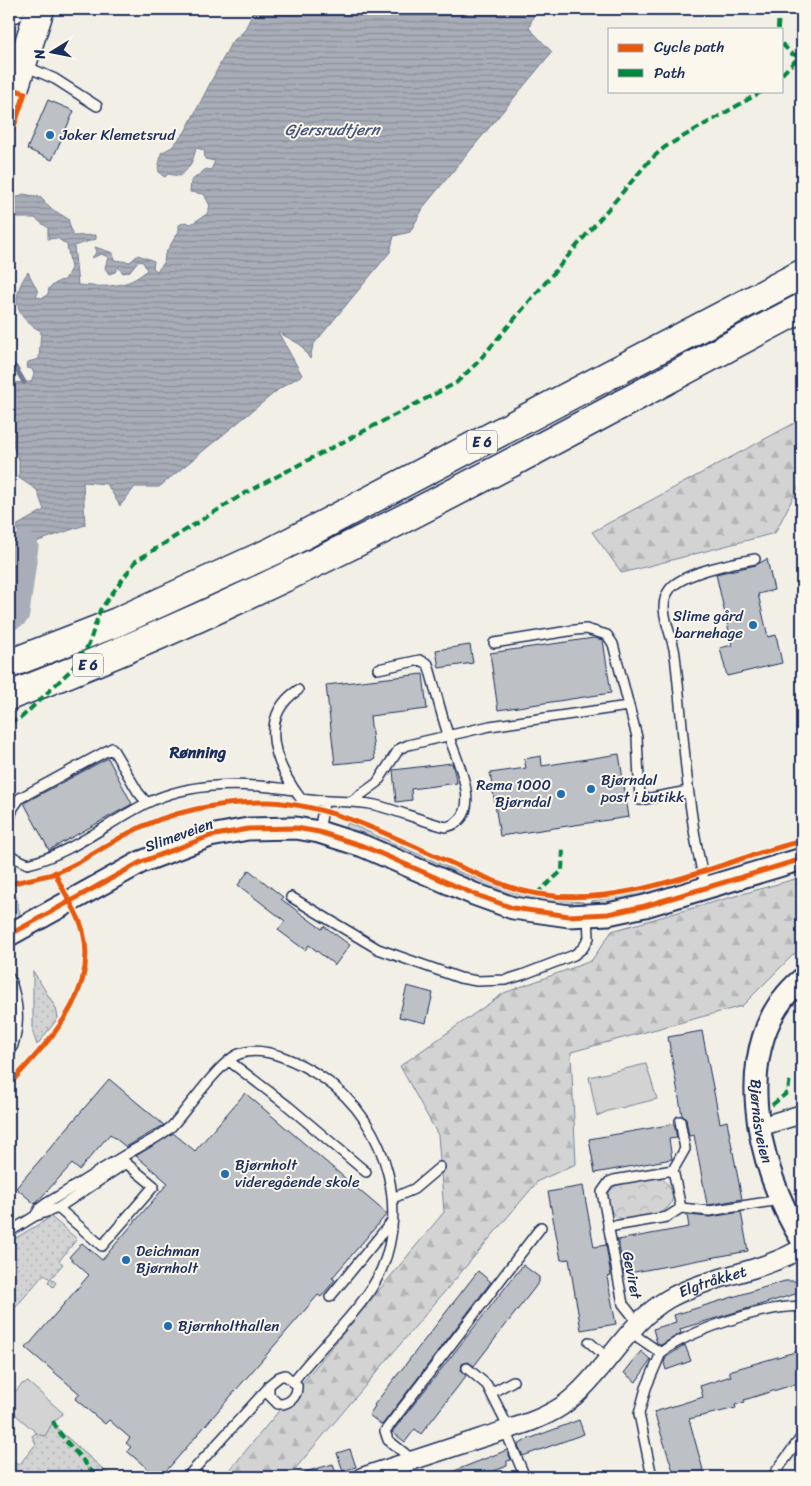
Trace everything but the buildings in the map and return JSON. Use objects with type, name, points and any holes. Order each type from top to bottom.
[{"type":"main road","points":[[9,104],[22,10]]},
{"type":"main road","name":"E 6","points":[[9,664],[159,603],[264,554],[353,510],[802,274]]},
{"type":"main road","name":"E 6","points":[[9,696],[166,633],[382,529],[802,308]]},
{"type":"street","name":"Slimeveien","points":[[9,935],[141,862],[210,836],[248,829],[296,828],[319,832],[363,846],[474,894],[513,908],[550,915],[588,916],[645,906],[802,859]]},
{"type":"street","name":"Slimeveien","points":[[9,946],[147,871],[176,850]]},
{"type":"street","name":"Bjørnåsveien","points":[[802,979],[783,999],[764,1035],[758,1069],[759,1127],[765,1156],[780,1200],[802,1240]]},
{"type":"street","points":[[759,1127],[802,1114]]},
{"type":"street","name":"Elgtråkket","points":[[362,1477],[541,1418],[562,1406],[583,1387],[656,1307],[678,1294],[782,1259],[802,1248]]},
{"type":"lane","points":[[15,61],[55,79],[97,106]]},
{"type":"lane","points":[[706,889],[688,790],[675,652],[664,609],[665,598],[671,587],[709,568],[755,559]]},
{"type":"lane","points":[[494,643],[574,630],[586,629],[604,633],[613,644],[637,737],[640,800],[688,790]]},
{"type":"lane","points":[[298,690],[289,696],[280,708],[274,723],[273,737],[275,748],[288,780],[301,799],[324,802],[352,801],[375,805],[446,827],[461,820],[467,802],[465,784],[448,735],[428,664],[420,660],[378,668]]},
{"type":"lane","points":[[352,801],[377,783],[398,749],[424,740],[490,726],[628,706]]},
{"type":"lane","points":[[9,821],[13,808],[20,798],[112,748],[138,792],[148,803]]},
{"type":"lane","points":[[9,855],[28,864],[50,858],[148,803],[177,792],[204,786],[294,790]]},
{"type":"lane","points":[[319,832],[324,802]]},
{"type":"lane","points":[[291,897],[378,949],[460,978],[477,981],[506,980],[574,955],[583,948],[589,938],[588,916]]},
{"type":"lane","points":[[9,978],[17,1002],[18,1017],[16,1039],[9,1055]]},
{"type":"lane","points":[[35,1216],[40,1208],[170,1128],[229,1061],[245,1052],[274,1056],[301,1065],[334,1087],[356,1108],[374,1136],[384,1159],[393,1198],[394,1220],[387,1253],[372,1287],[294,1382]]},
{"type":"lane","points":[[229,1061],[288,1106],[366,1172]]},
{"type":"lane","points":[[680,1121],[685,1149],[673,1170],[681,1208]]},
{"type":"lane","points":[[9,1232],[35,1216],[58,1208],[126,1163],[154,1186],[102,1246],[58,1208]]},
{"type":"lane","points":[[393,1198],[414,1189],[440,1167]]},
{"type":"lane","name":"Geviret","points":[[636,1327],[622,1304],[602,1198],[604,1189],[609,1182],[673,1170]]},
{"type":"lane","points":[[608,1227],[667,1217],[681,1208],[709,1211],[780,1200]]},
{"type":"lane","points":[[330,1297],[394,1220]]},
{"type":"lane","points":[[413,1460],[388,1440],[385,1431],[541,1227]]},
{"type":"lane","points":[[652,1477],[639,1414],[646,1388],[661,1353],[666,1348],[724,1323],[770,1310],[795,1306],[802,1307]]},
{"type":"lane","points":[[636,1327],[640,1338],[661,1353]]},
{"type":"lane","points":[[589,1342],[609,1359]]},
{"type":"lane","points":[[467,1368],[487,1385],[525,1477]]},
{"type":"lane","points":[[187,1477],[274,1380],[284,1375],[297,1385],[293,1398],[284,1404],[278,1404],[270,1395],[268,1388]]},
{"type":"lane","points":[[491,1393],[513,1380]]},
{"type":"lane","points":[[772,1477],[802,1436]]},
{"type":"green space","points":[[802,419],[802,480],[775,533],[622,573],[592,532]]},
{"type":"green space","points":[[348,823],[454,870],[516,893],[538,898],[583,902],[583,908],[539,905],[491,892],[344,830]]},
{"type":"green space","points":[[802,877],[802,951],[794,954],[742,1006],[571,1052],[576,1164],[538,1181],[295,1469],[283,1477],[224,1477],[444,1212],[438,1135],[400,1066],[504,993],[591,961],[612,931]]},
{"type":"green space","points":[[688,879],[681,885],[658,895],[592,907],[591,901],[634,894]]},
{"type":"green space","points":[[9,889],[14,889],[21,918],[9,925]]},
{"type":"green space","points":[[33,971],[56,1008],[58,1018],[37,1045],[33,1033]]},
{"type":"green space","points":[[646,1064],[657,1099],[608,1111],[597,1116],[589,1077]]},
{"type":"green space","points":[[658,1177],[667,1183],[672,1192],[669,1207],[662,1213],[623,1219],[618,1218],[612,1212],[607,1198],[610,1190],[618,1184]]},
{"type":"green space","points":[[51,1217],[77,1239],[59,1261],[63,1264],[51,1278],[56,1283],[53,1287],[48,1282],[50,1279],[44,1274],[9,1315],[9,1242]]},
{"type":"green space","points":[[28,1382],[63,1413],[52,1422],[45,1436],[39,1435],[9,1409],[9,1399],[22,1384]]},
{"type":"green space","points":[[52,1424],[112,1477],[16,1477],[12,1474],[9,1462],[19,1465],[36,1444],[32,1436],[36,1433],[44,1436]]},
{"type":"water","name":"Gjersrudtjern","points":[[255,9],[533,9],[535,11],[529,28],[552,52],[425,205],[410,232],[394,236],[390,252],[313,345],[310,359],[301,345],[278,332],[302,375],[279,389],[159,487],[135,487],[120,506],[107,484],[83,482],[85,525],[24,546],[16,526],[44,510],[37,490],[19,478],[19,460],[9,436],[9,383],[31,382],[34,374],[32,369],[27,368],[28,362],[39,359],[41,331],[20,313],[17,298],[19,289],[28,272],[38,292],[36,297],[43,298],[48,294],[49,288],[59,281],[65,280],[71,268],[67,245],[57,238],[48,239],[48,228],[35,218],[20,218],[9,213],[16,198],[23,194],[40,197],[52,209],[68,219],[73,236],[96,235],[96,239],[74,246],[78,285],[106,286],[123,284],[132,281],[147,270],[143,262],[138,261],[129,272],[123,273],[118,267],[115,272],[109,274],[105,268],[108,257],[101,254],[92,258],[97,251],[95,247],[113,253],[114,260],[130,262],[138,255],[154,261],[153,268],[157,271],[164,263],[165,254],[179,231],[179,225],[185,222],[191,224],[207,214],[210,206],[204,194],[190,192],[191,181],[206,169],[211,170],[215,161],[205,159],[204,150],[196,148],[191,164],[180,176],[168,174],[165,177],[158,170],[161,153],[172,147],[185,132],[231,43],[244,31]]},
{"type":"waterway","points":[[9,366],[15,367],[24,382]]},
{"type":"waterway","points":[[9,616],[15,613],[24,546]]},
{"type":"marked path","points":[[11,9],[15,13]]},
{"type":"marked path","points":[[778,28],[779,9]]},
{"type":"marked path","points":[[784,46],[792,54],[802,57]]},
{"type":"marked path","points":[[784,72],[802,54]]},
{"type":"marked path","points":[[9,723],[22,717],[72,669],[89,644],[100,610],[136,561],[245,493],[456,383],[476,364],[650,160],[665,147],[761,92]]},
{"type":"marked path","points":[[536,894],[562,871],[563,848]]},
{"type":"marked path","points":[[772,1105],[788,1092],[790,1077]]},
{"type":"marked path","points":[[53,1421],[62,1436],[95,1477]]},
{"type":"cycle path","points":[[9,88],[25,93],[9,142]]},
{"type":"cycle path","points":[[9,884],[59,872],[127,834],[160,819],[197,809],[251,802],[294,805],[344,817],[393,836],[509,887],[538,894],[572,897],[605,895],[672,881],[802,841]]},
{"type":"cycle path","points":[[9,935],[141,862],[210,836],[248,829],[296,828],[319,832],[363,846],[474,894],[513,908],[569,916],[608,914],[645,906],[802,859]]},
{"type":"cycle path","points":[[9,1085],[39,1052],[66,1016],[77,996],[84,976],[86,954],[81,923],[55,872]]},
{"type":"place","name":"Joker Klemetsrud","points":[[50,135]]},
{"type":"place","name":"Slime gård barnehage","points":[[753,625]]},
{"type":"place","name":"Bjørndal post i butikk","points":[[591,789]]},
{"type":"place","name":"Rema 1000 Bjørndal","points":[[561,794]]},
{"type":"place","name":"Bjørnholt videregående skole","points":[[225,1174]]},
{"type":"place","name":"Deichman Bjørnholt","points":[[126,1260]]},
{"type":"place","name":"Bjørnholthallen","points":[[168,1326]]},
{"type":"district","name":"Rønning","points":[[198,752]]}]
